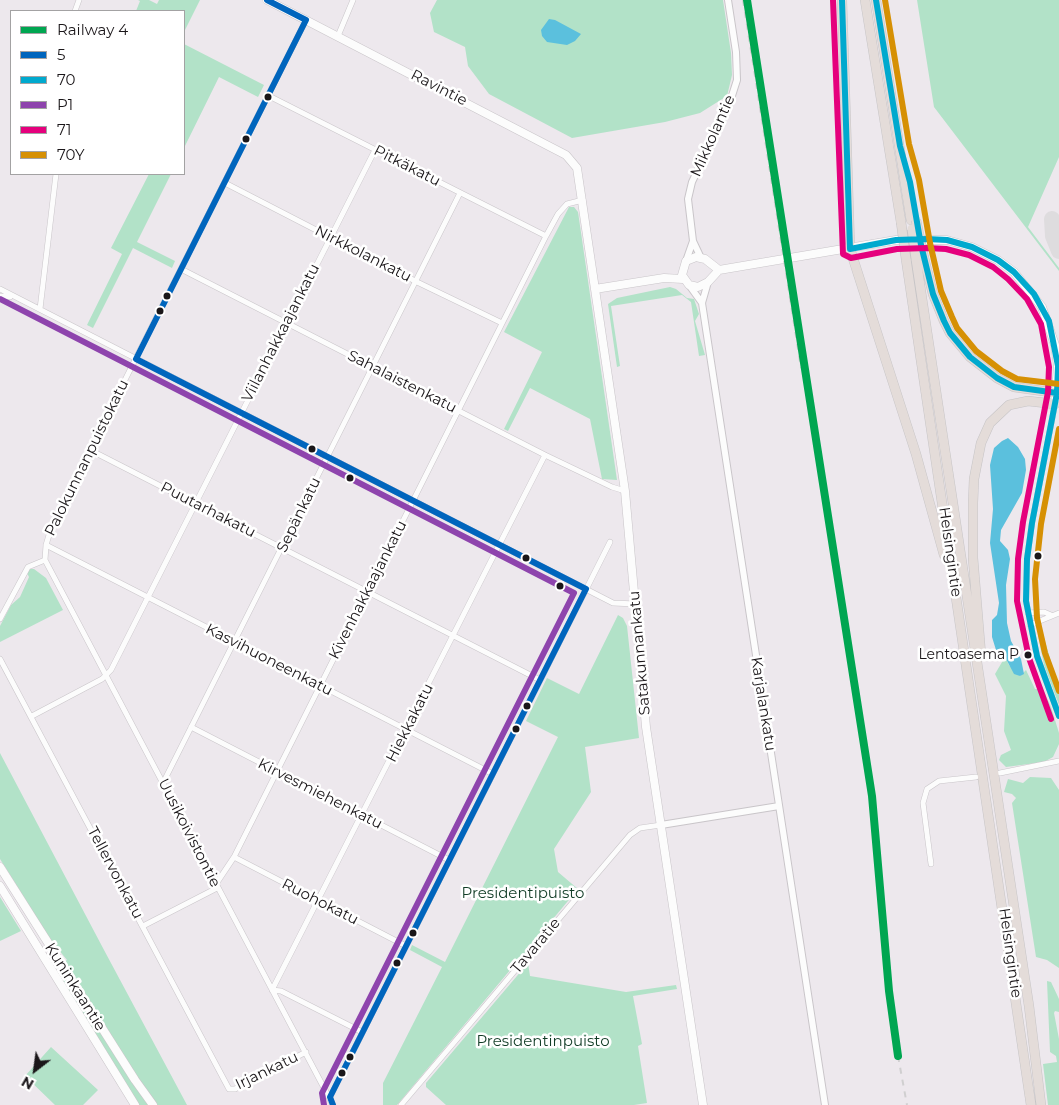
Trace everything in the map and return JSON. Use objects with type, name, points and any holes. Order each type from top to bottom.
[{"type":"highway","points":[[842,0],[850,249],[916,454],[958,607]]},
{"type":"highway","name":"Helsingintie","points":[[865,0],[901,222],[1031,1105]]},
{"type":"highway","name":"Helsingintie","points":[[876,0],[920,258],[1041,1105]]},
{"type":"highway","points":[[920,258],[944,322],[950,333],[970,357],[997,378],[1014,387],[1057,393]]},
{"type":"highway","points":[[986,725],[973,558],[973,504],[977,458],[990,423],[1002,409],[1010,404],[1028,401],[1055,404]]},
{"type":"main road","name":"Ravintie","points":[[267,0],[566,155],[577,168],[583,200]]},
{"type":"main road","name":"Satakunnankatu","points":[[583,200],[626,491],[646,727],[703,1105]]},
{"type":"main road","points":[[664,278],[686,282],[698,287],[709,280],[718,270],[896,240],[926,238],[959,243],[998,260],[1025,283],[1038,301],[1049,321],[1058,366],[1055,404]]},
{"type":"main road","points":[[595,289],[664,278],[682,270],[686,261],[696,257],[705,260],[718,270]]},
{"type":"main road","points":[[705,260],[712,269],[709,280]]},
{"type":"main road","points":[[682,270],[686,282]]},
{"type":"main road","name":"Kuninkaantie","points":[[0,867],[94,1016],[153,1105]]},
{"type":"main road","name":"Kuninkaantie","points":[[0,886],[135,1105]]},
{"type":"street","points":[[338,36],[354,0]]},
{"type":"street","name":"Mikkolantie","points":[[693,241],[688,206],[690,190],[729,106],[737,80],[736,52],[728,0]]},
{"type":"street","name":"Palokunnanpuistokatu","points":[[46,560],[46,545],[52,525],[306,20]]},
{"type":"street","name":"Pitkäkatu","points":[[269,96],[546,236]]},
{"type":"street","name":"Viilanhakkaajankatu","points":[[106,676],[375,150]]},
{"type":"street","points":[[40,309],[56,175]]},
{"type":"street","name":"Nirkkolankatu","points":[[225,183],[416,282],[502,323]]},
{"type":"street","name":"Sepänkatu","points":[[163,783],[460,193]]},
{"type":"street","name":"Kivenhakkaajankatu","points":[[217,886],[234,857],[546,236],[558,214],[567,204],[583,200]]},
{"type":"street","points":[[693,241],[705,260]]},
{"type":"street","points":[[686,261],[693,241]]},
{"type":"street","name":"Sahalaistenkatu","points":[[181,269],[545,455],[612,487],[626,491]]},
{"type":"street","name":"Karjalankatu","points":[[709,280],[702,303],[825,1105]]},
{"type":"street","name":"Karjalankatu","points":[[686,282],[702,303]]},
{"type":"street","points":[[0,289],[613,603],[636,604]]},
{"type":"street","points":[[0,296],[13,297]]},
{"type":"street","points":[[1055,404],[1027,560],[1030,626],[1037,656],[1059,716]]},
{"type":"street","name":"Puutarhakatu","points":[[90,450],[540,680]]},
{"type":"street","name":"Hiekkakatu","points":[[272,990],[319,902],[545,455]]},
{"type":"street","points":[[330,1097],[610,542]]},
{"type":"street","name":"Kasvihuoneenkatu","points":[[46,545],[493,774]]},
{"type":"street","points":[[0,618],[28,567],[46,560]]},
{"type":"street","name":"Uusikoivistontie","points":[[46,560],[333,1105]]},
{"type":"street","points":[[1028,613],[1044,612],[1051,615]]},
{"type":"street","points":[[1030,626],[1059,613]]},
{"type":"street","name":"Tellervonkatu","points":[[0,658],[229,1089]]},
{"type":"street","points":[[32,716],[106,676]]},
{"type":"street","name":"Kirvesmiehenkatu","points":[[191,727],[449,860]]},
{"type":"street","points":[[1000,772],[1059,761]]},
{"type":"street","points":[[931,864],[923,803],[927,789],[939,782],[976,777]]},
{"type":"street","name":"Tavaratie","points":[[401,1105],[630,835],[640,828],[779,806]]},
{"type":"street","name":"Ruohokatu","points":[[234,857],[406,946]]},
{"type":"street","points":[[143,926],[217,886]]},
{"type":"street","points":[[272,990],[281,991],[362,1032]]},
{"type":"street","name":"Irjankatu","points":[[229,1089],[234,1090],[306,1052]]},
{"type":"green space","points":[[138,0],[149,0],[157,4],[159,0],[200,0],[185,30],[185,10],[136,10],[140,1]]},
{"type":"green space","points":[[437,0],[723,0],[731,53],[732,75],[727,96],[700,113],[665,122],[572,138],[489,94],[468,66],[465,47],[434,32],[430,13]]},
{"type":"green space","points":[[917,0],[1059,0],[1059,157],[1028,227],[1059,268],[1059,271],[934,107]]},
{"type":"green space","points":[[185,45],[264,85],[258,97],[219,77],[185,146]]},
{"type":"green space","points":[[148,175],[170,175],[137,242],[175,261],[172,268],[133,248],[93,328],[87,325],[122,254],[111,248]]},
{"type":"green space","points":[[569,207],[574,207],[578,212],[617,480],[602,479],[590,419],[530,388],[508,431],[504,429],[542,352],[504,332]]},
{"type":"green space","points":[[670,287],[676,289],[687,298],[694,299],[699,314],[695,321],[705,355],[699,356],[691,302],[682,295],[611,306],[620,366],[617,367],[608,304],[617,298]]},
{"type":"green space","points":[[30,569],[34,569],[46,578],[63,610],[0,642],[0,626],[11,605],[20,597],[29,577],[27,573]]},
{"type":"green space","name":"Presidentipuisto","points":[[618,615],[623,618],[627,626],[639,738],[585,747],[591,792],[554,849],[558,872],[578,889],[397,1105],[383,1105],[383,1083],[442,967],[410,950],[412,945],[445,962],[558,737],[526,721],[547,678],[579,694]]},
{"type":"green space","points":[[1043,634],[1059,690],[1059,705],[1044,665],[1038,636]]},
{"type":"green space","points":[[1005,657],[1009,665],[1020,676],[1026,670],[1035,689],[1043,689],[1051,707],[1059,733],[1059,744],[1053,757],[1044,762],[1006,767],[999,760],[1001,755],[1011,750],[1004,731],[1006,696],[995,674]]},
{"type":"green space","points":[[0,753],[187,1105],[157,1105],[153,1102],[65,961],[67,960],[50,939],[0,859]]},
{"type":"green space","points":[[1030,777],[1051,778],[1059,790],[1059,968],[1047,960],[1036,957],[1012,803],[1016,798],[1012,794],[1004,792],[1008,779],[1023,783]]},
{"type":"green space","points":[[0,897],[21,931],[0,941]]},
{"type":"green space","name":"Presidentinpuisto","points":[[528,963],[530,976],[626,992],[676,985],[677,989],[633,996],[642,1044],[638,1046],[647,1103],[634,1105],[446,1105],[426,1087],[426,1083]]},
{"type":"green space","points":[[62,978],[64,981],[68,979],[151,1105],[138,1105],[68,989],[60,980]]},
{"type":"green space","points":[[1047,981],[1051,982],[1059,999],[1059,1012],[1055,1011],[1054,1013],[1059,1039],[1059,1105],[1048,1105],[1043,1064],[1057,1062],[1056,1056],[1050,1052]]},
{"type":"green space","points":[[51,1047],[98,1090],[83,1105],[55,1105],[25,1076]]},
{"type":"water","points":[[549,19],[555,20],[581,34],[575,41],[567,45],[547,42],[542,36],[541,30]]},
{"type":"water","points":[[1008,438],[1018,447],[1025,459],[1026,470],[1022,493],[1001,530],[1000,541],[1008,550],[1010,559],[1006,585],[1007,623],[1011,641],[1021,659],[1024,674],[1020,676],[1014,674],[1005,657],[996,650],[992,637],[992,620],[997,615],[999,603],[990,543],[993,509],[990,465],[994,448]]},
{"type":"taxiway","points":[[1052,219],[1053,236],[1059,251]]},
{"type":"railway","points":[[743,0],[801,368]]},
{"type":"railway","points":[[898,1056],[907,1105]]},
{"type":"rail line","name":"4","points":[[747,0],[872,796],[889,991],[898,1056]]},
{"type":"transit line","name":"5","points":[[267,0],[306,20],[136,359],[586,589],[330,1097],[333,1105]]},
{"type":"transit line","name":"71","points":[[833,0],[843,254],[851,258],[897,249],[927,248],[946,249],[969,255],[993,267],[1008,279],[1027,299],[1041,324],[1049,367],[1048,392],[1023,522],[1018,559],[1017,601],[1029,658],[1051,719]]},
{"type":"transit line","name":"70","points":[[842,0],[850,249],[896,240],[927,239],[947,240],[972,247],[998,260],[1014,272],[1034,294],[1049,321],[1058,366],[1057,393],[1032,523],[1027,559],[1026,601],[1037,656],[1059,716]]},
{"type":"transit line","name":"70","points":[[876,0],[900,146],[910,182],[921,245],[933,294],[944,321],[950,333],[970,357],[997,378],[1014,387],[1057,393]]},
{"type":"transit line","name":"70Y","points":[[885,0],[909,144],[919,180],[941,291],[952,317],[957,328],[976,351],[1002,371],[1017,379],[1059,384]]},
{"type":"transit line","name":"P1","points":[[0,299],[574,593],[322,1093],[324,1105]]},
{"type":"transit line","name":"70Y","points":[[1059,429],[1041,524],[1035,579],[1037,618],[1045,653],[1059,691]]},
{"type":"place","name":"Lentoasema P","points":[[1028,655]]}]
